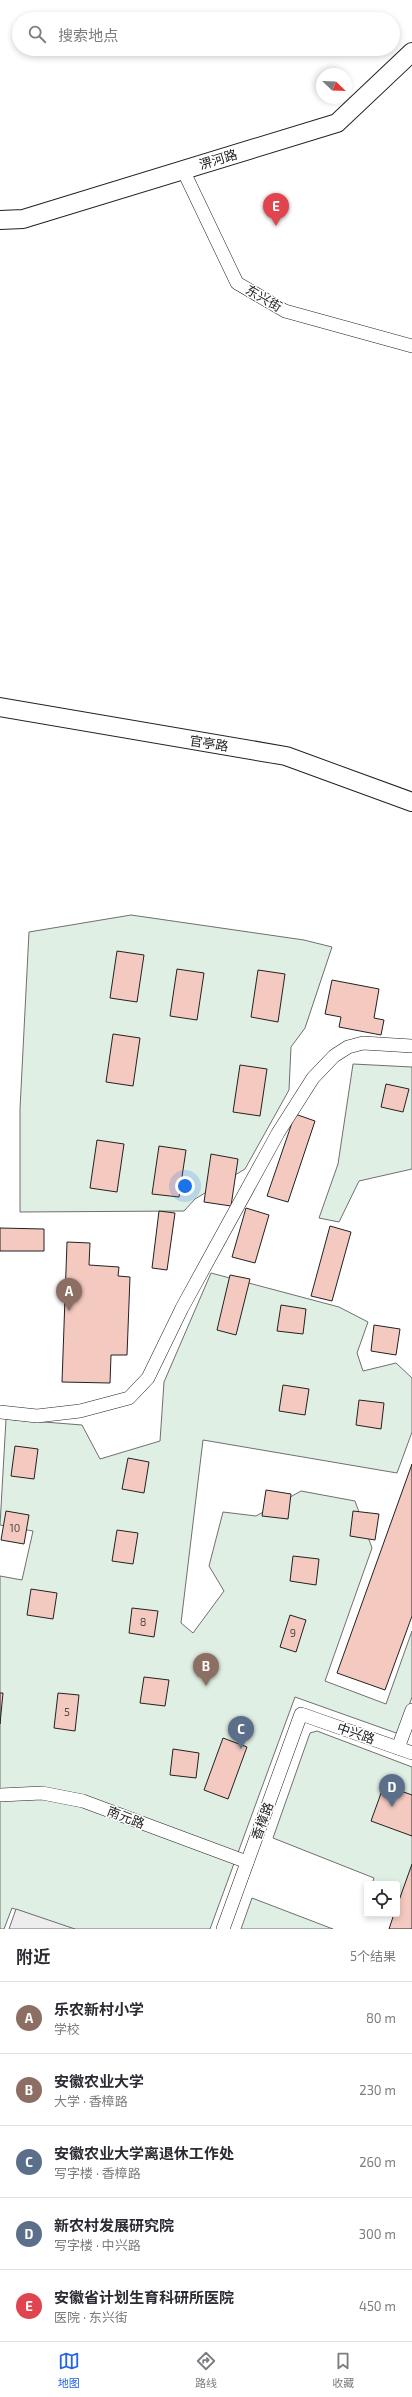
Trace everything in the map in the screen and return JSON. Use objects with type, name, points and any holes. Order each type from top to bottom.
[{"type":"street","name":"淠河路","points":[[0,220],[23,219],[338,123],[412,52]]},
{"type":"street","name":"东兴街","points":[[183,170],[237,283],[285,311],[412,346]]},
{"type":"street","name":"官亭路","points":[[0,707],[286,756],[412,802]]},
{"type":"street","points":[[0,1412],[37,1416],[80,1411],[128,1398],[148,1378],[182,1308],[274,1140],[313,1078],[334,1056],[348,1046],[363,1043],[412,1046]]},
{"type":"street","points":[[398,1748],[412,1710]]},
{"type":"street","name":"中兴路","points":[[301,1714],[412,1753]]},
{"type":"street","name":"香樟路","points":[[223,1929],[301,1714]]},
{"type":"street","name":"南元路","points":[[0,1795],[42,1793],[83,1801],[247,1862]]},
{"type":"green space","points":[[131,915],[304,940],[332,947],[305,1028],[291,1047],[289,1090],[245,1169],[195,1199],[184,1211],[20,1212],[20,1109],[29,932]]},
{"type":"green space","points":[[353,1064],[412,1067],[412,1169],[359,1181],[339,1222],[319,1218],[338,1164]]},
{"type":"green space","points":[[211,1273],[339,1307],[368,1322],[357,1353],[363,1371],[396,1363],[412,1378],[412,1432],[397,1473],[203,1440],[181,1623],[193,1633],[224,1591],[209,1566],[223,1512],[256,1516],[301,1491],[355,1501],[372,1548],[325,1681],[386,1704],[412,1631],[412,1697],[399,1734],[295,1697],[210,1929],[73,1929],[12,1908],[4,1929],[0,1929],[0,1576],[22,1580],[33,1531],[0,1525],[6,1419],[82,1425],[100,1459],[160,1441],[164,1382]]},
{"type":"green space","points":[[317,1731],[412,1767],[412,1908],[400,1904],[400,1881],[373,1881],[374,1878],[273,1838],[310,1733]]},
{"type":"green space","points":[[252,1898],[333,1929],[241,1929]]},
{"type":"shaded area","points":[[16,1909],[75,1929],[9,1929]]},
{"type":"building","points":[[117,951],[144,955],[137,1002],[110,998]]},
{"type":"building","points":[[177,969],[204,973],[197,1020],[170,1016]]},
{"type":"building","points":[[258,970],[285,974],[278,1022],[251,1017]]},
{"type":"building","points":[[332,980],[379,989],[374,1018],[384,1020],[381,1035],[339,1027],[341,1017],[325,1014]]},
{"type":"building","points":[[113,1034],[140,1038],[133,1086],[106,1082]]},
{"type":"building","points":[[240,1065],[267,1069],[260,1116],[233,1112]]},
{"type":"building","points":[[386,1084],[409,1089],[403,1112],[381,1107]]},
{"type":"building","points":[[295,1114],[315,1121],[288,1202],[267,1196]]},
{"type":"building","points":[[97,1140],[124,1144],[117,1192],[90,1188]]},
{"type":"building","points":[[159,1146],[186,1150],[179,1197],[152,1194]]},
{"type":"building","points":[[211,1154],[238,1159],[231,1206],[204,1202]]},
{"type":"building","points":[[246,1208],[269,1215],[255,1263],[232,1257]]},
{"type":"building","points":[[159,1211],[175,1213],[167,1270],[152,1268]]},
{"type":"building","points":[[330,1226],[351,1232],[332,1301],[311,1296]]},
{"type":"building","points":[[0,1228],[44,1229],[44,1251],[0,1251]]},
{"type":"building","points":[[67,1242],[90,1243],[89,1265],[119,1267],[118,1276],[130,1277],[127,1355],[111,1355],[110,1383],[62,1382]]},
{"type":"building","points":[[230,1275],[250,1279],[236,1335],[217,1330]]},
{"type":"building","points":[[281,1305],[306,1309],[303,1334],[277,1331]]},
{"type":"building","points":[[374,1325],[400,1329],[396,1355],[371,1351]]},
{"type":"building","points":[[283,1385],[309,1389],[305,1415],[279,1411]]},
{"type":"building","points":[[359,1400],[384,1403],[381,1429],[356,1425]]},
{"type":"building","points":[[15,1446],[38,1449],[34,1479],[11,1476]]},
{"type":"building","points":[[128,1458],[149,1462],[144,1493],[122,1489]]},
{"type":"building","points":[[412,1464],[412,1616],[385,1690],[337,1673]]},
{"type":"building","points":[[266,1490],[291,1494],[288,1519],[262,1516]]},
{"type":"building","points":[[6,1511],[29,1515],[24,1544],[1,1540]]},
{"type":"building","points":[[353,1511],[379,1514],[375,1540],[350,1536]]},
{"type":"building","points":[[117,1530],[138,1533],[133,1564],[112,1561]]},
{"type":"building","points":[[293,1556],[319,1559],[316,1585],[290,1581]]},
{"type":"building","points":[[31,1589],[57,1593],[53,1619],[27,1615]]},
{"type":"building","points":[[132,1608],[158,1611],[154,1637],[129,1633]]},
{"type":"building","points":[[290,1615],[306,1620],[296,1652],[280,1647]]},
{"type":"building","points":[[144,1677],[169,1680],[165,1706],[140,1703]]},
{"type":"building","points":[[0,1693],[3,1693],[0,1724]]},
{"type":"building","points":[[58,1693],[79,1695],[75,1731],[54,1728]]},
{"type":"building","points":[[223,1738],[247,1747],[228,1799],[204,1790]]},
{"type":"building","points":[[173,1749],[199,1753],[196,1778],[170,1775]]},
{"type":"building","points":[[384,1785],[412,1795],[412,1836],[371,1821]]},
{"type":"building","points":[[412,1864],[412,1929],[389,1929],[393,1917],[400,1917],[400,1898]]},
{"type":"place","name":"安徽省计划生育科研所医院","points":[[276,226]]},
{"type":"place","name":"乐农新村小学","points":[[69,1311]]},
{"type":"place","name":"安徽农业大学","points":[[206,1686]]},
{"type":"place","name":"安徽农业大学离退休工作处","points":[[241,1749]]},
{"type":"place","name":"新农村发展研究院","points":[[392,1807]]}]
